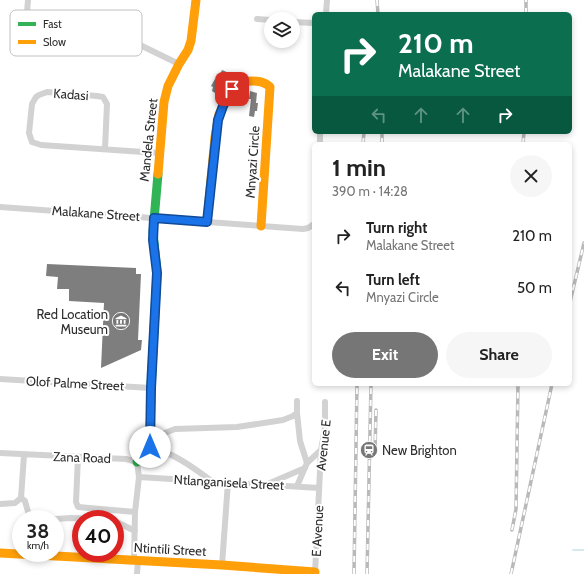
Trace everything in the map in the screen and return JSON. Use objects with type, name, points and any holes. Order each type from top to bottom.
[{"type":"street","points":[[28,0],[28,10]]},
{"type":"street","name":"Mandela Street","points":[[150,443],[151,388],[157,273],[153,240],[158,153],[164,102],[168,86],[188,50],[191,41],[196,0]]},
{"type":"street","points":[[326,12],[327,0]]},
{"type":"street","points":[[257,20],[264,20]]},
{"type":"street","points":[[300,22],[312,23]]},
{"type":"street","points":[[142,46],[179,64]]},
{"type":"street","name":"Mnyazi Circle","points":[[207,222],[219,114],[236,84],[239,82],[254,81],[266,83],[270,87],[261,226]]},
{"type":"street","name":"Kadasi","points":[[105,149],[107,104],[103,97],[47,92],[39,95],[33,100],[29,134],[31,140],[35,144],[158,153]]},
{"type":"street","name":"Malakane Street","points":[[0,207],[303,229],[312,225]]},
{"type":"street","name":"Olof Palme Street","points":[[0,379],[151,388]]},
{"type":"street","points":[[297,401],[300,441],[306,465],[297,486]]},
{"type":"street","name":"Avenue E","points":[[319,488],[321,450],[326,428],[325,402]]},
{"type":"street","points":[[137,574],[135,512],[139,477],[137,462],[150,443],[175,428],[237,427],[283,420],[297,413]]},
{"type":"street","points":[[150,443],[158,449],[177,458],[213,482]]},
{"type":"street","points":[[268,484],[306,465],[321,450]]},
{"type":"street","name":"Zana Road","points":[[0,453],[126,459],[137,462]]},
{"type":"street","points":[[0,504],[15,503],[21,498],[24,455]]},
{"type":"street","points":[[78,457],[76,502],[78,507],[135,512]]},
{"type":"street","name":"Ntlanganisela Street","points":[[139,477],[319,488]]},
{"type":"street","points":[[222,565],[228,482]]},
{"type":"street","name":"E Avenue","points":[[315,573],[319,488]]},
{"type":"street","points":[[21,498],[25,502],[27,510]]},
{"type":"street","points":[[124,526],[135,531]]},
{"type":"street","name":"Ntintili Street","points":[[0,553],[12,553]]},
{"type":"street","name":"Ntintili Street","points":[[64,556],[222,565],[315,573]]},
{"type":"building","points":[[222,70],[229,73],[226,80],[224,79],[215,93],[212,91],[213,87],[211,86],[215,79],[217,81]]},
{"type":"building","points":[[250,91],[257,93],[257,111],[255,111],[254,117],[249,116],[251,99],[249,99]]},
{"type":"building","name":"Red Location Museum","points":[[47,264],[136,268],[136,274],[141,274],[138,340],[142,340],[141,350],[101,368],[104,303],[69,301],[69,289],[57,289],[58,277],[46,276]]},
{"type":"waterway","points":[[573,550],[584,550]]},
{"type":"railway","points":[[377,0],[378,12]]},
{"type":"railway","points":[[526,0],[526,12]]},
{"type":"railway","points":[[363,142],[364,134]]},
{"type":"railway","points":[[382,134],[382,142]]},
{"type":"railway","points":[[523,142],[524,134]]},
{"type":"railway","points":[[572,294],[584,243]]},
{"type":"railway","points":[[354,574],[357,386]]},
{"type":"railway","points":[[367,574],[371,386]]},
{"type":"railway","points":[[512,530],[516,509],[518,386]]},
{"type":"railway","points":[[511,574],[552,386]]},
{"type":"railway","points":[[375,452],[376,410]]},
{"type":"traffic: fast","points":[[137,462],[150,447],[151,388],[157,273],[153,232],[158,174]]},
{"type":"traffic: slow","points":[[158,174],[164,102],[168,86],[188,50],[191,41],[196,0]]},
{"type":"traffic: slow","points":[[207,222],[215,137],[219,114],[232,89],[239,82],[256,81],[267,84],[270,87],[261,226]]},
{"type":"traffic: slow","points":[[0,553],[222,565],[315,572]]},
{"type":"place","name":"Red Location Museum","points":[[121,321]]},
{"type":"place","name":"New Brighton","points":[[369,450]]},
{"type":"route","points":[[150,447],[154,301],[157,273],[153,246],[154,218],[207,222],[219,114],[232,89]]}]
